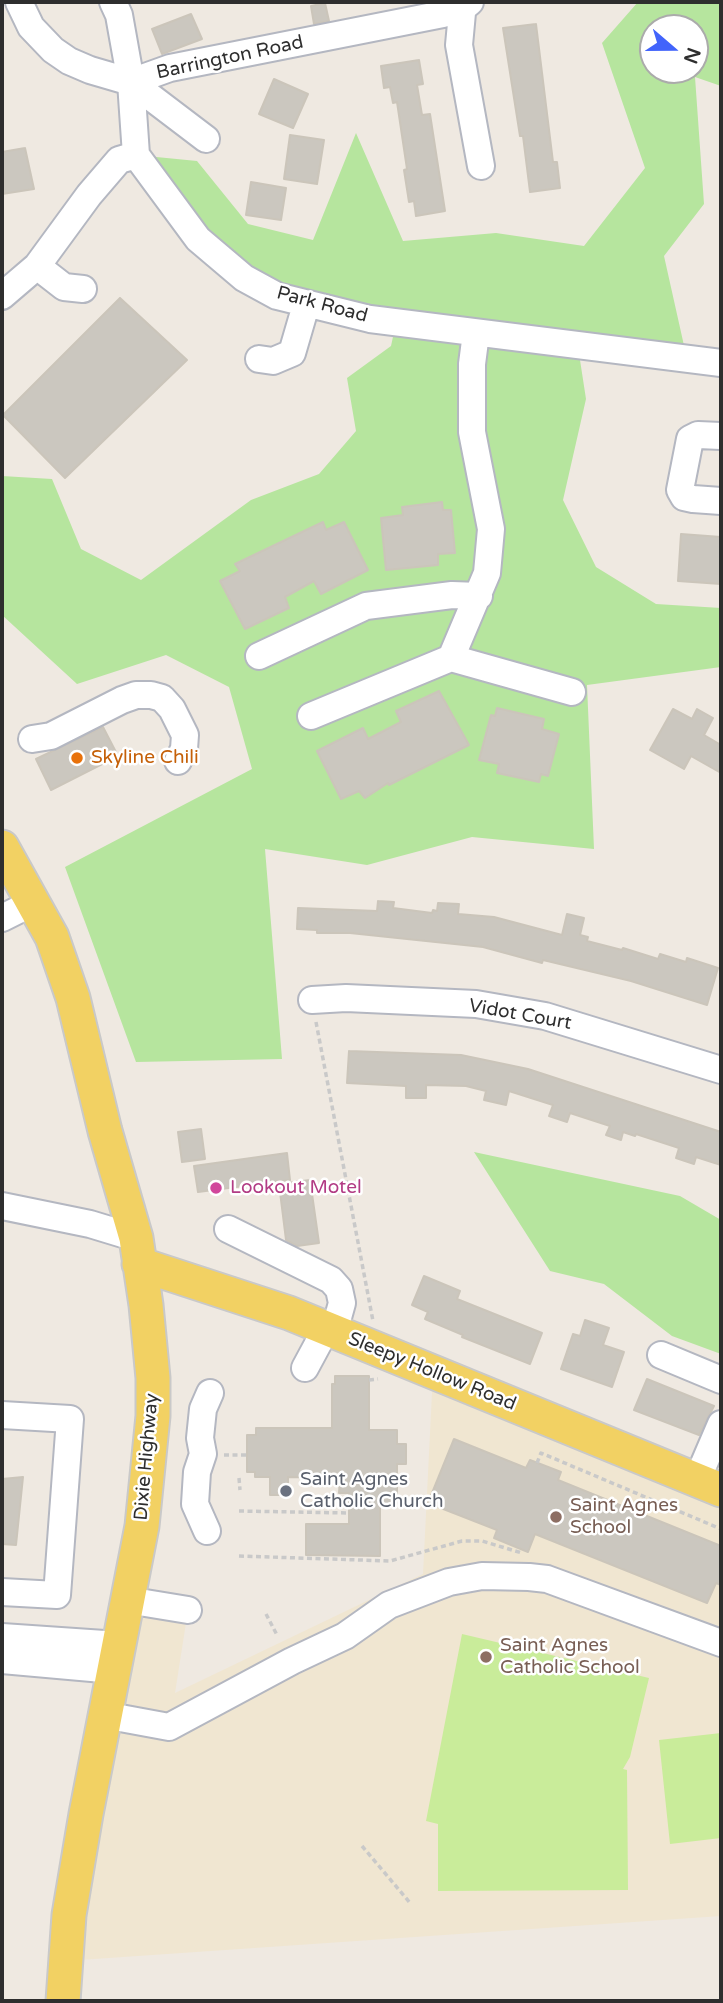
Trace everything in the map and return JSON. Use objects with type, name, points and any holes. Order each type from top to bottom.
[{"type":"main road","name":"Dixie Highway","points":[[2,847],[52,937],[73,998],[137,1251],[148,1330],[153,1416],[142,1525],[104,1715],[69,1915],[63,2001]]},
{"type":"main road","name":"Sleepy Hollow Road","points":[[137,1251],[709,1485]]},
{"type":"street","name":"Barrington Road","points":[[19,2],[31,27],[53,50],[90,70],[131,82],[170,68],[443,14],[466,4]]},
{"type":"street","points":[[2,296],[37,266],[89,195],[119,160],[136,155],[131,82],[119,15],[113,2]]},
{"type":"street","points":[[466,4],[459,45],[481,166]]},
{"type":"street","points":[[131,82],[206,139]]},
{"type":"street","name":"Park Road","points":[[136,155],[198,239],[244,278],[277,296],[370,319],[721,363]]},
{"type":"street","points":[[37,266],[64,287],[83,289]]},
{"type":"street","points":[[259,359],[273,361],[292,353],[306,305]]},
{"type":"street","points":[[451,658],[487,573],[491,529],[472,432],[472,364],[476,333]]},
{"type":"street","points":[[721,436],[698,435],[690,439],[680,489],[684,497],[721,501]]},
{"type":"street","points":[[259,656],[366,606],[452,595],[479,596]]},
{"type":"street","points":[[311,716],[451,658],[572,692]]},
{"type":"street","points":[[32,739],[51,736],[122,700],[136,695],[151,695],[162,698],[172,709],[185,735],[184,750],[178,761]]},
{"type":"street","points":[[2,918],[34,902]]},
{"type":"street","name":"Vidot Court","points":[[312,1000],[345,998],[476,1004],[545,1016],[721,1070]]},
{"type":"street","points":[[2,1206],[90,1224],[137,1251]]},
{"type":"street","points":[[228,1229],[331,1280],[339,1289],[342,1303],[330,1331],[305,1368]]},
{"type":"street","points":[[661,1355],[721,1380]]},
{"type":"street","points":[[207,1531],[195,1504],[197,1472],[203,1454],[200,1438],[203,1409],[210,1393]]},
{"type":"street","points":[[2,1415],[70,1419],[57,1595],[2,1592]]},
{"type":"street","points":[[709,1485],[721,1424]]},
{"type":"street","points":[[104,1715],[169,1727],[292,1661],[345,1636],[389,1605],[449,1582],[482,1576],[547,1579],[721,1643]]},
{"type":"street","points":[[127,1600],[188,1610]]},
{"type":"street","points":[[2,1637],[116,1657]]},
{"type":"street","points":[[2,1660],[116,1657]]},
{"type":"path","points":[[312,1000],[374,1324]]},
{"type":"path","points":[[369,1380],[378,1379]]},
{"type":"path","points":[[537,1462],[541,1453],[721,1529]]},
{"type":"path","points":[[219,1455],[247,1455]]},
{"type":"path","points":[[239,1478],[240,1490]]},
{"type":"path","points":[[644,1497],[648,1486]]},
{"type":"path","points":[[239,1511],[349,1513]]},
{"type":"path","points":[[239,1556],[390,1561],[462,1541],[482,1541],[529,1556]]},
{"type":"path","points":[[265,1614],[277,1635]]},
{"type":"path","points":[[362,1846],[411,1904]]},
{"type":"shaded area","name":"Saint Agnes Catholic School","points":[[433,1373],[721,1490],[721,1916],[65,1961],[127,1600],[188,1610],[175,1693],[423,1574]]},
{"type":"green space","points":[[638,2],[721,2],[721,86],[709,82],[709,14],[639,14],[639,84],[695,84],[704,204],[664,256],[687,359],[578,347],[586,399],[563,500],[596,567],[656,604],[721,608],[721,667],[587,685],[594,849],[472,837],[367,865],[265,849],[282,1059],[136,1062],[65,867],[252,769],[229,687],[166,655],[77,684],[2,615],[2,476],[52,479],[81,549],[141,580],[251,500],[319,474],[356,431],[347,378],[391,346],[396,323],[244,278],[136,155],[197,161],[248,224],[313,240],[356,133],[403,241],[496,233],[584,246],[645,168],[602,43]]},
{"type":"green space","points":[[474,1152],[680,1196],[721,1220],[721,1354],[672,1336],[604,1284],[550,1271]]},
{"type":"green space","points":[[462,1634],[649,1678],[630,1757],[623,1769],[627,1770],[628,1890],[438,1891],[438,1824],[426,1821]]},
{"type":"green space","points":[[721,1733],[721,1838],[670,1844],[659,1740]]},
{"type":"building","points":[[325,3],[329,21],[314,24],[311,6]]},
{"type":"building","points":[[191,14],[202,39],[162,54],[152,29]]},
{"type":"building","points":[[536,24],[553,162],[557,162],[560,188],[530,192],[523,136],[520,136],[503,28]]},
{"type":"building","points":[[419,60],[423,84],[417,85],[422,115],[430,114],[445,211],[416,216],[414,201],[409,202],[397,102],[393,103],[390,87],[384,88],[381,66]]},
{"type":"building","points":[[274,79],[308,94],[293,128],[259,114]]},
{"type":"building","points":[[290,135],[324,140],[317,184],[284,179]]},
{"type":"building","points":[[25,148],[34,189],[2,194],[2,152]]},
{"type":"building","points":[[251,182],[286,188],[281,220],[246,215]]},
{"type":"building","points":[[120,298],[187,360],[65,478],[3,415]]},
{"type":"building","points":[[442,502],[443,510],[451,510],[455,553],[438,554],[438,565],[386,570],[381,518],[403,515],[402,507]]},
{"type":"building","points":[[323,522],[326,530],[344,522],[368,570],[321,594],[314,581],[285,597],[289,608],[245,629],[220,581],[240,571],[235,564]]},
{"type":"building","points":[[681,534],[721,537],[721,584],[678,581]]},
{"type":"building","points":[[439,691],[469,745],[389,785],[388,783],[365,798],[359,791],[341,799],[317,751],[363,728],[368,739],[401,722],[396,711]]},
{"type":"building","points":[[497,708],[544,719],[542,729],[559,734],[548,776],[541,774],[539,782],[497,773],[499,764],[479,760],[491,715],[495,716]]},
{"type":"building","points":[[673,709],[692,719],[697,709],[713,718],[704,735],[721,745],[721,773],[691,756],[684,769],[650,750]]},
{"type":"building","name":"Skyline Chili","points":[[103,727],[118,756],[51,790],[36,759]]},
{"type":"building","points":[[378,901],[394,902],[393,908],[432,913],[433,910],[437,911],[438,903],[459,904],[458,914],[494,917],[562,935],[567,914],[584,918],[580,935],[588,937],[587,941],[658,959],[660,954],[686,962],[687,958],[718,968],[707,1005],[631,981],[543,960],[542,963],[483,947],[297,929],[298,908],[377,911]]},
{"type":"building","points":[[349,1051],[461,1055],[528,1069],[721,1132],[721,1165],[696,1157],[694,1164],[676,1158],[679,1148],[636,1134],[635,1136],[623,1132],[621,1140],[606,1135],[610,1126],[570,1113],[567,1122],[549,1116],[553,1105],[509,1091],[506,1105],[484,1100],[486,1091],[466,1086],[426,1085],[426,1098],[406,1098],[406,1086],[347,1083]]},
{"type":"building","points":[[201,1129],[205,1159],[182,1162],[178,1132]]},
{"type":"building","points":[[287,1153],[290,1180],[198,1192],[194,1166]]},
{"type":"building","points":[[310,1180],[319,1243],[297,1246],[286,1240],[279,1184]]},
{"type":"building","points":[[424,1276],[460,1291],[457,1299],[542,1333],[530,1364],[425,1319],[428,1312],[412,1305]]},
{"type":"building","points":[[585,1320],[609,1328],[603,1345],[624,1352],[612,1387],[561,1369],[573,1334],[580,1336]]},
{"type":"building","points":[[335,1376],[369,1376],[369,1430],[397,1430],[397,1444],[406,1444],[406,1464],[397,1464],[397,1504],[380,1504],[380,1556],[306,1555],[306,1524],[349,1524],[349,1493],[339,1493],[340,1478],[288,1477],[288,1495],[270,1495],[270,1477],[255,1477],[255,1472],[247,1472],[247,1435],[256,1435],[256,1428],[332,1428],[332,1384],[335,1384]]},
{"type":"building","points":[[647,1379],[714,1406],[699,1435],[634,1410]]},
{"type":"building","name":"Saint Agnes School","points":[[454,1439],[526,1468],[530,1460],[561,1472],[558,1480],[721,1546],[721,1585],[716,1583],[707,1603],[535,1534],[528,1552],[494,1538],[497,1530],[428,1503]]},
{"type":"building","points":[[23,1477],[16,1545],[2,1544],[2,1479]]},
{"type":"place","name":"Skyline Chili","points":[[77,758]]},
{"type":"place","name":"Lookout Motel","points":[[216,1188]]},
{"type":"place","name":"Saint Agnes Catholic Church","points":[[286,1491]]},
{"type":"place","name":"Saint Agnes School","points":[[556,1517]]},
{"type":"place","name":"Saint Agnes Catholic School","points":[[486,1657]]}]
